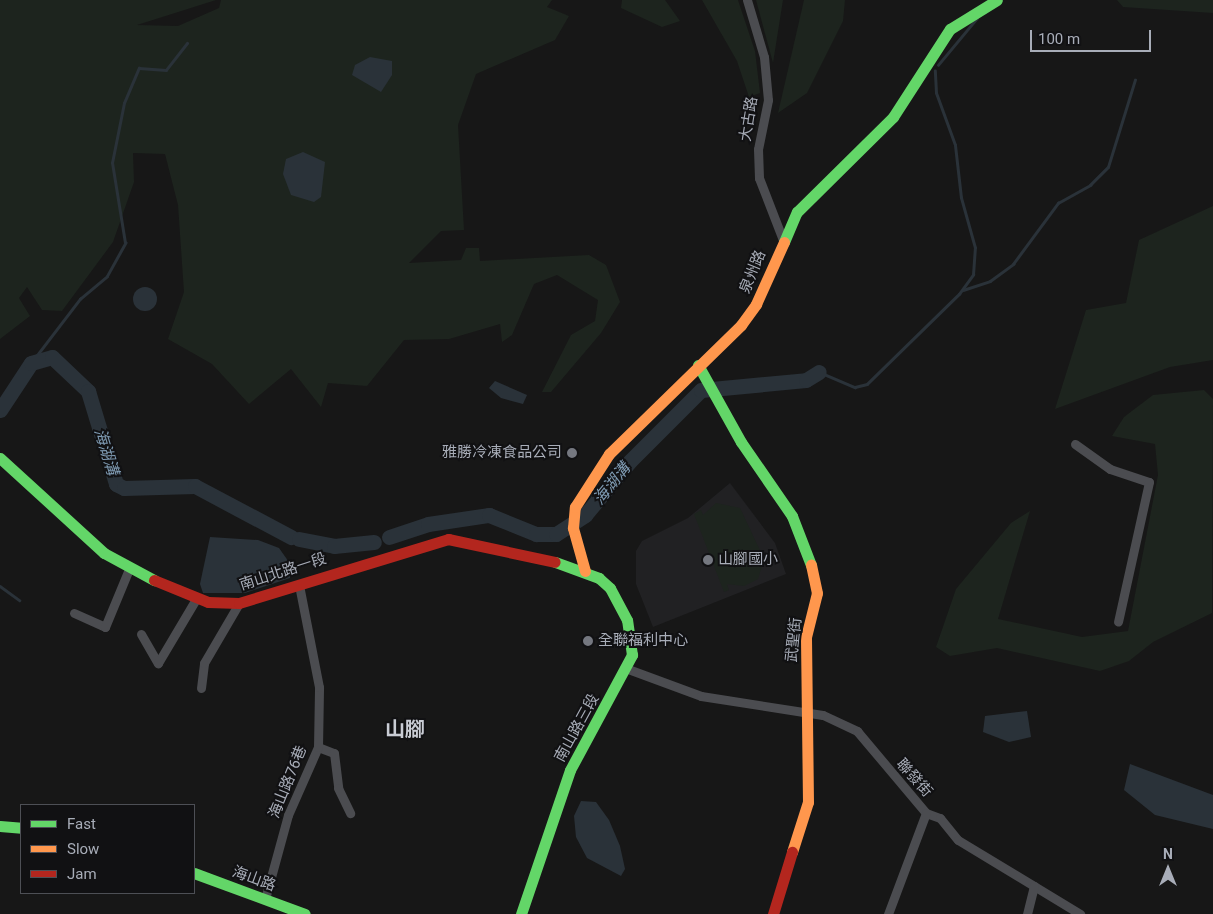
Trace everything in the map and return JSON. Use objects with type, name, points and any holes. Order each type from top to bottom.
[{"type":"street","name":"大古路","points":[[747,0],[764,57],[768,100],[758,149],[759,178],[782,240]]},
{"type":"street","name":"泉州路","points":[[585,571],[573,524],[575,507],[616,444],[752,311],[782,240],[816,188],[893,117],[950,29],[997,0]]},
{"type":"street","name":"武聖街","points":[[698,364],[741,442],[792,516],[815,576],[817,593],[806,637],[808,802],[773,914]]},
{"type":"street","points":[[1075,444],[1110,469],[1149,482],[1118,622]]},
{"type":"street","name":"南山北路一段","points":[[0,458],[82,536],[129,569],[196,599],[239,603],[448,539],[496,547],[585,571]]},
{"type":"street","points":[[74,613],[105,627],[129,569]]},
{"type":"street","name":"南山路三段","points":[[521,914],[570,770],[628,669],[632,647],[627,620],[610,588],[585,571]]},
{"type":"street","name":"海山路76巷","points":[[265,899],[288,815],[318,747],[319,687],[299,585]]},
{"type":"street","points":[[140,634],[158,663],[196,599]]},
{"type":"street","points":[[201,688],[204,662],[239,603]]},
{"type":"street","name":"聯發街","points":[[628,669],[701,696],[823,715],[857,732],[926,812],[940,818],[958,840],[1078,914]]},
{"type":"street","points":[[318,747],[334,754],[338,788],[350,813]]},
{"type":"street","points":[[888,914],[926,812]]},
{"type":"street","points":[[0,826],[20,828]]},
{"type":"street","name":"海山路","points":[[195,873],[305,914]]},
{"type":"street","points":[[1027,914],[1034,886]]},
{"type":"shaded area","points":[[0,0],[216,0],[137,25],[178,26],[219,8],[221,0],[552,0],[547,7],[569,16],[555,40],[476,74],[458,125],[464,230],[441,231],[409,263],[461,260],[466,248],[479,248],[480,261],[589,255],[606,265],[620,302],[601,333],[551,392],[542,392],[571,335],[595,321],[598,300],[557,275],[534,284],[512,335],[502,342],[500,324],[449,339],[404,340],[367,386],[328,383],[321,407],[291,369],[249,404],[212,364],[168,339],[184,292],[178,205],[165,154],[133,153],[134,182],[113,242],[62,311],[42,310],[27,287],[19,298],[30,316],[0,339]]},
{"type":"shaded area","points":[[622,0],[665,0],[680,21],[662,27],[621,8]]},
{"type":"shaded area","points":[[702,0],[738,0],[755,51],[760,93],[749,97],[737,61]]},
{"type":"shaded area","points":[[756,0],[783,0],[773,63]]},
{"type":"shaded area","points":[[804,0],[845,0],[843,21],[807,93],[778,113]]},
{"type":"shaded area","points":[[1117,0],[1213,0],[1213,13],[1123,7]]},
{"type":"shaded area","points":[[370,57],[392,61],[392,75],[381,92],[352,75],[355,65]]},
{"type":"shaded area","points":[[303,152],[325,162],[321,197],[314,202],[291,195],[283,174],[286,159]]},
{"type":"shaded area","points":[[1213,206],[1213,360],[1170,367],[1055,409],[1086,310],[1126,303],[1139,240]]},
{"type":"shaded area","points":[[145,287],[153,291],[157,299],[153,307],[145,311],[137,307],[133,299],[137,291]]},
{"type":"shaded area","points":[[495,381],[527,395],[523,404],[501,398],[489,388]]},
{"type":"shaded area","points":[[1204,390],[1213,399],[1212,613],[1153,642],[1129,661],[1100,671],[997,648],[950,656],[936,647],[956,589],[1011,523],[1030,511],[998,619],[1082,637],[1128,631],[1158,475],[1155,444],[1112,436],[1124,417],[1153,395]]},
{"type":"shaded area","name":"山腳國小","points":[[730,483],[775,543],[786,574],[653,627],[636,584],[636,551],[642,541],[688,518]]},
{"type":"shaded area","points":[[716,503],[740,508],[764,559],[758,579],[744,586],[727,584],[729,590],[724,592],[694,514],[701,510],[703,515]]},
{"type":"shaded area","points":[[210,537],[258,540],[279,548],[291,565],[290,578],[245,593],[203,593],[200,584]]},
{"type":"shaded area","points":[[1027,711],[1031,737],[1009,742],[983,732],[985,716]]},
{"type":"shaded area","points":[[1130,764],[1213,795],[1213,829],[1155,815],[1124,790]]},
{"type":"shaded area","points":[[581,801],[596,802],[609,820],[620,846],[625,869],[621,876],[587,858],[576,837],[574,816]]},
{"type":"waterway","points":[[938,65],[977,18]]},
{"type":"waterway","points":[[31,363],[80,299],[107,276],[125,243],[112,163],[124,103],[139,68],[166,70],[187,43]]},
{"type":"waterway","points":[[819,372],[855,387],[867,384],[959,294],[973,275],[975,248],[961,198],[955,145],[936,93],[935,71]]},
{"type":"waterway","points":[[963,290],[990,281],[1013,264],[1058,203],[1090,185],[1108,167],[1135,80]]},
{"type":"waterway","name":"海湖溝","points":[[0,410],[31,363],[52,357],[88,391],[116,484],[124,488],[195,486],[291,537]]},
{"type":"waterway","name":"海湖溝","points":[[389,537],[428,524],[489,515],[536,534],[556,534],[585,515],[630,461],[701,390],[806,380],[819,372]]},
{"type":"waterway","name":"海湖溝","points":[[299,539],[334,546],[374,542]]},
{"type":"waterway","points":[[0,586],[19,600]]},
{"type":"traffic: fast","points":[[784,242],[797,212],[893,117],[950,29],[997,0]]},
{"type":"traffic: fast","points":[[698,365],[741,442],[792,516],[811,565]]},
{"type":"traffic: fast","points":[[0,458],[104,553],[154,580]]},
{"type":"traffic: fast","points":[[521,914],[570,770],[632,655],[627,620],[610,588],[599,578],[555,562]]},
{"type":"traffic: fast","points":[[0,826],[20,828]]},
{"type":"traffic: fast","points":[[195,873],[305,914]]},
{"type":"traffic: slow","points":[[585,571],[573,528],[575,507],[609,454],[741,325],[756,304],[784,242]]},
{"type":"traffic: slow","points":[[792,852],[808,802],[806,637],[817,593],[811,565]]},
{"type":"traffic: jam","points":[[154,580],[208,602],[239,603],[448,539],[555,562]]},
{"type":"traffic: jam","points":[[773,914],[792,852]]},
{"type":"place","name":"雅勝冷凍食品公司","points":[[572,453]]},
{"type":"place","name":"山腳國小","points":[[708,560]]},
{"type":"place","name":"全聯福利中心","points":[[588,641]]},
{"type":"district","name":"山腳","points":[[405,729]]}]
